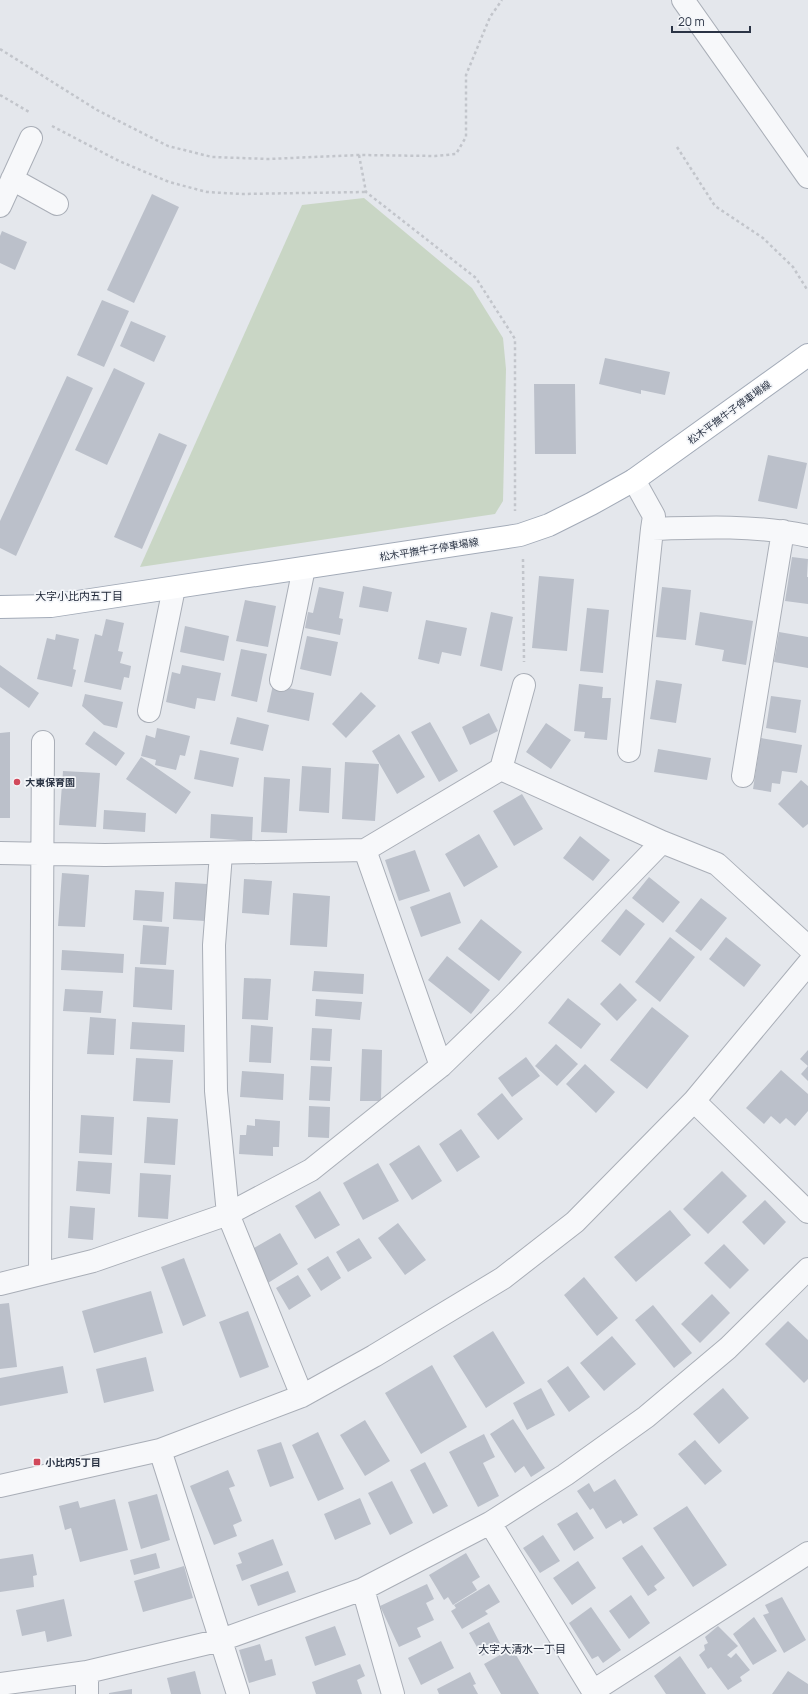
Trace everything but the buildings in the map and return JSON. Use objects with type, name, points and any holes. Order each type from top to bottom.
[{"type":"main road","name":"松木平撫牛子停車場線","points":[[0,607],[51,606],[520,535],[556,521],[591,504],[634,480],[808,355]]},
{"type":"street","points":[[683,0],[808,176]]},
{"type":"street","points":[[0,206],[32,138]]},
{"type":"street","points":[[12,179],[57,204]]},
{"type":"street","points":[[629,751],[654,516],[634,480]]},
{"type":"street","points":[[652,529],[702,527],[783,531],[808,536]]},
{"type":"street","points":[[743,776],[783,531]]},
{"type":"street","points":[[281,680],[304,568]]},
{"type":"street","points":[[149,711],[174,588]]},
{"type":"street","points":[[0,854],[221,854],[365,850],[501,769],[524,686]]},
{"type":"street","points":[[40,1274],[43,742]]},
{"type":"street","points":[[501,769],[662,842],[717,864],[808,947]]},
{"type":"street","points":[[0,1284],[93,1261],[228,1214],[311,1170],[441,1066],[507,1002],[662,842]]},
{"type":"street","points":[[365,850],[441,1066]]},
{"type":"street","points":[[221,854],[214,945],[216,1091],[228,1214],[302,1396]]},
{"type":"street","points":[[0,1486],[160,1450],[302,1396],[374,1356],[503,1278],[575,1222],[694,1101],[808,964]]},
{"type":"street","points":[[694,1101],[808,1212]]},
{"type":"street","points":[[0,1684],[87,1672],[222,1640],[364,1589],[490,1523],[565,1475],[646,1417],[728,1348],[808,1269]]},
{"type":"street","points":[[160,1450],[222,1640],[238,1694]]},
{"type":"street","points":[[490,1523],[593,1691],[808,1553]]},
{"type":"street","points":[[364,1589],[393,1694]]},
{"type":"street","points":[[87,1672],[87,1694]]},
{"type":"path","points":[[0,49],[97,110],[168,146],[212,157],[268,159],[359,155],[434,156],[456,154],[466,137],[466,75],[490,16],[502,0]]},
{"type":"path","points":[[0,95],[37,117]]},
{"type":"path","points":[[50,125],[119,161],[162,179],[208,192],[242,194],[366,192],[476,278],[515,339],[514,507],[520,535],[524,569],[524,686]]},
{"type":"path","points":[[677,147],[715,206],[763,238],[793,267],[808,291]]},
{"type":"path","points":[[359,155],[366,192]]},
{"type":"green space","points":[[364,198],[472,288],[503,338],[506,369],[503,501],[495,514],[140,567],[302,205]]},
{"type":"place","name":"大東保育園","points":[[17,782]]},
{"type":"place","name":"小比内5丁目","points":[[37,1462]]},
{"type":"district","name":"大字小比内五丁目","points":[[79,596]]},
{"type":"district","name":"大字大清水一丁目","points":[[522,1649]]}]
